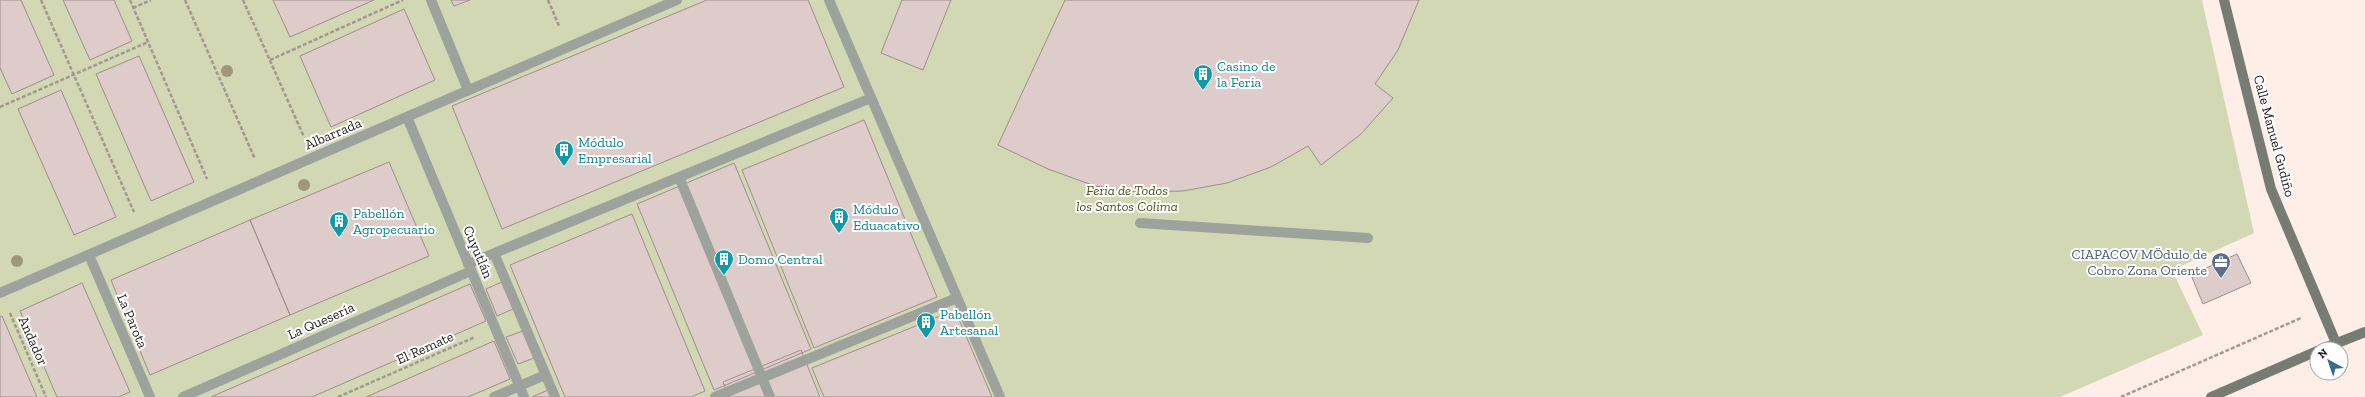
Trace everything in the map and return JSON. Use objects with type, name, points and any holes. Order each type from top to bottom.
[{"type":"main road","name":"Calle Manuel Gudiño","points":[[2224,0],[2271,189],[2335,341]]},
{"type":"main road","points":[[2341,341],[2365,332]]},
{"type":"main road","points":[[2211,397],[2309,354]]},
{"type":"street","points":[[431,0],[468,90]]},
{"type":"street","name":"Albarrada","points":[[0,293],[677,0]]},
{"type":"street","points":[[829,0],[1000,397]]},
{"type":"street","name":"La Quesería","points":[[183,397],[469,268],[494,253],[871,98]]},
{"type":"street","name":"Cuyutlán","points":[[407,117],[524,397]]},
{"type":"street","points":[[679,177],[770,397]]},
{"type":"street","points":[[1140,223],[1368,238]]},
{"type":"street","name":"Cuyutlán","points":[[494,253],[555,397]]},
{"type":"street","name":"La Parota","points":[[89,255],[150,397]]},
{"type":"street","points":[[715,397],[957,298]]},
{"type":"street","points":[[494,397],[545,375]]},
{"type":"path","points":[[41,0],[142,232]]},
{"type":"path","points":[[130,0],[216,200]]},
{"type":"path","points":[[133,8],[151,0]]},
{"type":"path","points":[[185,0],[263,179]]},
{"type":"path","points":[[243,0],[313,157]]},
{"type":"path","points":[[270,60],[404,0]]},
{"type":"path","points":[[548,0],[568,47]]},
{"type":"path","points":[[0,107],[148,42]]},
{"type":"path","name":"Andador","points":[[0,293],[46,397]]},
{"type":"path","points":[[2121,397],[2322,309]]},
{"type":"path","name":"El Remate","points":[[338,397],[495,328]]},
{"type":"green space","name":"Feria de Todos los Santos Colima","points":[[0,0],[2202,0],[2254,233],[2172,270],[2203,335],[2060,397],[0,397]]},
{"type":"building","points":[[0,0],[21,0],[54,75],[12,94],[0,68]]},
{"type":"building","points":[[63,0],[114,0],[132,41],[90,60]]},
{"type":"building","points":[[273,0],[374,0],[290,37]]},
{"type":"building","points":[[451,0],[470,0],[454,6]]},
{"type":"building","name":"Módulo Empresarial","points":[[707,0],[808,0],[844,87],[502,229],[452,106]]},
{"type":"building","points":[[902,0],[951,0],[923,70],[881,53]]},
{"type":"building","name":"Casino de la Feria","points":[[1065,0],[1419,0],[1398,50],[1375,84],[1393,98],[1361,134],[1321,165],[1308,146],[1271,167],[1227,183],[1183,191],[1139,192],[1095,186],[1048,169],[998,145]]},
{"type":"building","points":[[404,9],[435,80],[331,127],[300,56]]},
{"type":"building","points":[[139,56],[194,182],[151,201],[96,74]]},
{"type":"building","points":[[61,90],[116,217],[74,235],[18,109]]},
{"type":"building","name":"Módulo Eduacativo","points":[[864,120],[937,297],[814,348],[742,170]]},
{"type":"building","name":"Pabellón Agropecuario","points":[[389,162],[429,256],[290,315],[250,220]]},
{"type":"building","name":"Domo Central","points":[[734,163],[811,349],[714,390],[637,204]]},
{"type":"building","points":[[632,214],[705,391],[691,397],[565,397],[510,265]]},
{"type":"building","points":[[250,220],[290,315],[150,375],[111,280]]},
{"type":"building","name":"CIAPACOV MÖdulo de Cobro Zona Oriente","points":[[2237,254],[2251,283],[2203,304],[2191,275]]},
{"type":"building","points":[[502,282],[513,309],[497,316],[486,289]]},
{"type":"building","points":[[82,283],[130,392],[118,397],[57,397],[20,311]]},
{"type":"building","points":[[470,284],[486,321],[312,397],[211,397]]},
{"type":"building","name":"Pabellón Artesanal","points":[[955,310],[992,397],[824,397],[812,368]]},
{"type":"building","points":[[2,316],[37,397],[0,397],[0,317]]},
{"type":"building","points":[[523,331],[534,358],[518,364],[506,337]]},
{"type":"building","points":[[494,341],[510,379],[468,397],[366,397]]},
{"type":"building","points":[[801,350],[820,397],[729,397],[723,382]]},
{"type":"building","points":[[548,390],[551,397],[532,397]]},
{"type":"place","name":"Casino de la Feria","points":[[1203,91]]},
{"type":"place","name":"Módulo Empresarial","points":[[564,167]]},
{"type":"place","name":"Módulo Eduacativo","points":[[839,234]]},
{"type":"place","name":"Pabellón Agropecuario","points":[[339,238]]},
{"type":"place","name":"Domo Central","points":[[724,276]]},
{"type":"place","name":"CIAPACOV MÖdulo de Cobro Zona Oriente","points":[[2221,279]]},
{"type":"place","name":"Pabellón Artesanal","points":[[926,339]]}]
